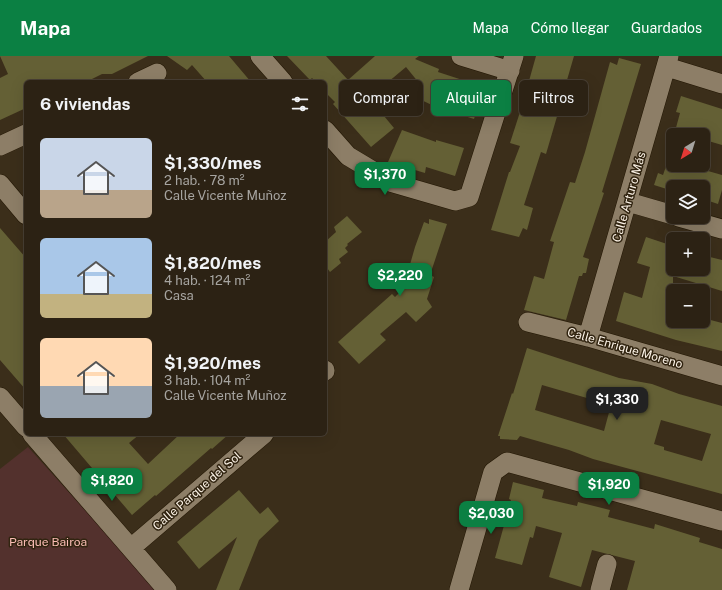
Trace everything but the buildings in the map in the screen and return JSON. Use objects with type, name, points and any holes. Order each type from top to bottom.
[{"type":"street","points":[[260,56],[281,80]]},
{"type":"street","points":[[327,132],[348,156],[393,183],[455,201],[469,197],[512,64],[461,56]]},
{"type":"street","points":[[668,61],[722,84]]},
{"type":"street","name":"Calle Arturo Más","points":[[588,337],[668,61]]},
{"type":"street","points":[[142,80],[157,73]]},
{"type":"street","points":[[0,146],[24,135]]},
{"type":"street","points":[[0,184],[24,213]]},
{"type":"street","points":[[628,202],[666,213]]},
{"type":"street","points":[[702,224],[722,230]]},
{"type":"street","name":"Calle Enrique Moreno","points":[[528,322],[588,337],[722,376]]},
{"type":"street","points":[[0,397],[24,425]]},
{"type":"street","points":[[34,436],[167,590]]},
{"type":"street","name":"Calle Parque del Sol","points":[[131,548],[262,436]]},
{"type":"street","points":[[459,590],[493,472],[507,462],[722,522]]},
{"type":"street","points":[[600,590],[607,564]]},
{"type":"green space","name":"Parque Bairoa","points":[[28,447],[157,590],[0,590],[0,469]]}]
